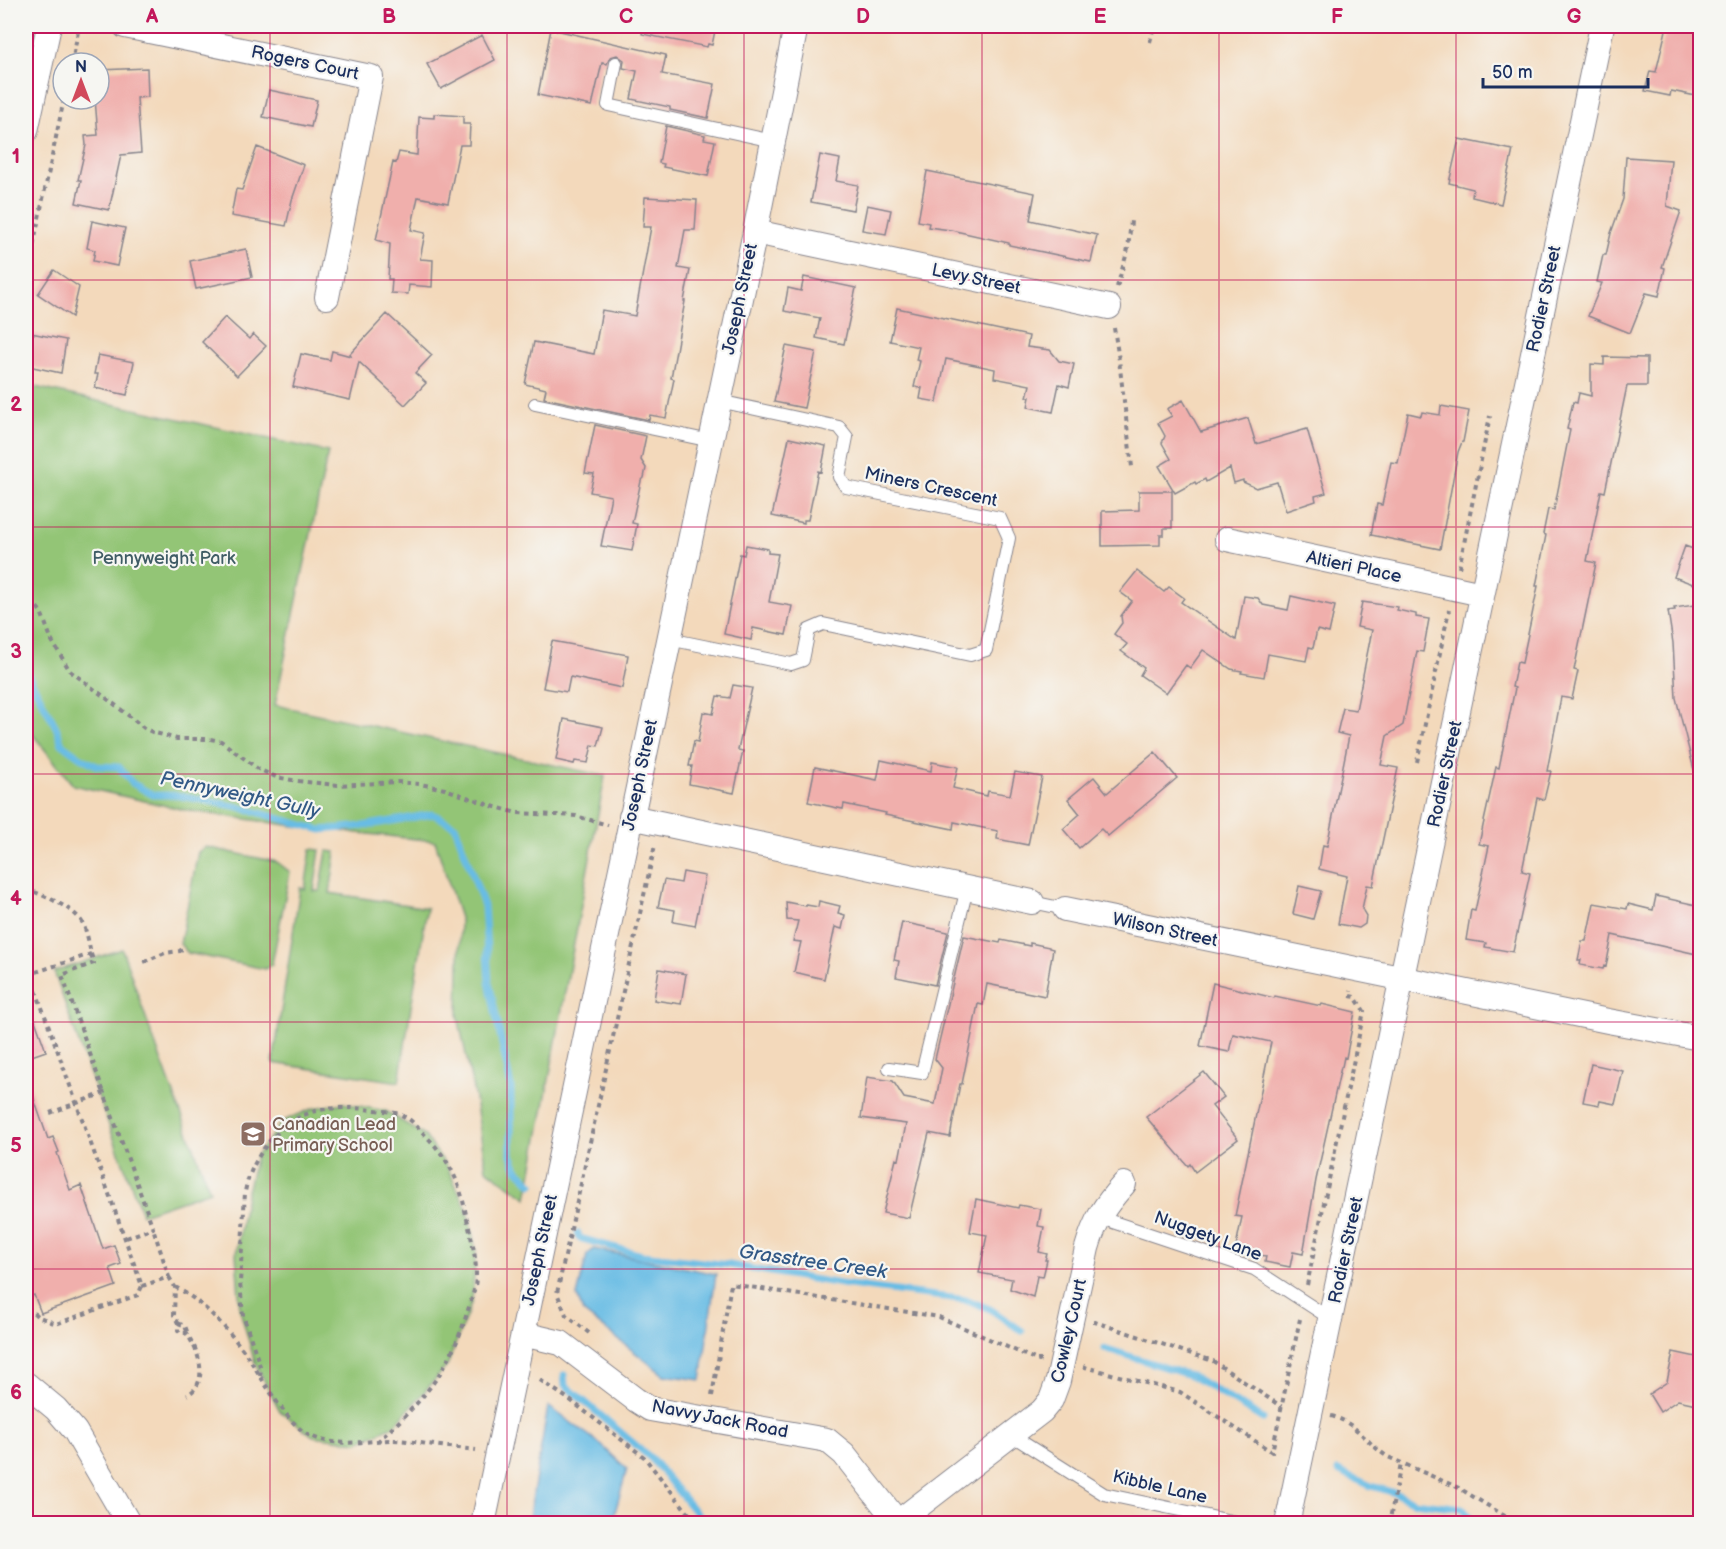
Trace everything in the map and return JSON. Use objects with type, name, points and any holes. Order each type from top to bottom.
[{"type":"street","points":[[26,121],[48,26]]},
{"type":"street","name":"Rogers Court","points":[[125,26],[371,77],[327,297]]},
{"type":"street","name":"Joseph Street","points":[[483,1524],[755,232],[796,26]]},
{"type":"street","name":"Rodier Street","points":[[1287,1524],[1602,26]]},
{"type":"street","name":"Levy Street","points":[[755,232],[1111,319]]},
{"type":"street","name":"Altieri Place","points":[[1227,539],[1482,594]]},
{"type":"street","name":"Wilson Street","points":[[629,825],[659,823],[1032,902]]},
{"type":"street","name":"Wilson Street","points":[[1065,909],[1608,1021],[1701,1038]]},
{"type":"street","name":"Cowley Court","points":[[898,1523],[1042,1411],[1051,1400],[1064,1356],[1087,1248],[1098,1217],[1105,1205],[1124,1184]]},
{"type":"street","name":"Navvy Jack Road","points":[[523,1334],[561,1343],[650,1409],[827,1440],[844,1454],[898,1523]]},
{"type":"street","points":[[26,1384],[71,1425],[129,1524]]},
{"type":"lane","points":[[616,63],[608,105],[773,141]]},
{"type":"lane","name":"Miners Crescent","points":[[669,639],[791,664],[803,660],[808,630],[823,624],[970,655],[986,650],[1009,538],[1000,518],[846,487],[839,477],[847,437],[839,426],[719,401]]},
{"type":"lane","points":[[535,404],[711,441]]},
{"type":"lane","points":[[888,1068],[922,1073],[967,888]]},
{"type":"lane","name":"Wilson Street","points":[[1032,902],[1065,909]]},
{"type":"lane","name":"Nuggety Lane","points":[[1098,1217],[1254,1269],[1331,1319]]},
{"type":"lane","name":"Kibble Lane","points":[[1011,1435],[1104,1494],[1245,1524]]},
{"type":"path","points":[[75,51],[80,26]]},
{"type":"path","points":[[1150,42],[1154,26]]},
{"type":"path","points":[[26,280],[61,111]]},
{"type":"path","points":[[1131,221],[1125,262],[1111,319],[1119,360],[1132,467]]},
{"type":"path","points":[[1417,762],[1449,611],[1456,588],[1490,416]]},
{"type":"path","points":[[26,593],[41,612],[52,641],[70,671],[152,732],[177,739],[221,741],[258,769],[276,777],[338,785],[397,782],[420,784],[454,792],[504,810],[576,816],[629,825]]},
{"type":"path","points":[[595,1337],[566,1315],[558,1293],[659,823]]},
{"type":"path","points":[[26,889],[46,896],[82,922],[94,963],[62,975],[169,1277],[175,1287],[192,1298],[233,1338],[280,1406],[311,1437],[327,1441],[410,1441],[477,1450]]},
{"type":"path","points":[[144,962],[180,951],[183,948]]},
{"type":"path","points":[[30,974],[91,954]]},
{"type":"path","points":[[26,965],[142,1286],[138,1295],[56,1324],[27,1310]]},
{"type":"path","points":[[702,1395],[713,1396],[731,1284],[939,1317],[1039,1361],[1041,1351],[1086,1361],[1085,1367],[1180,1392],[1272,1452],[1364,1011],[1355,997],[1350,996],[1355,969]]},
{"type":"path","points":[[50,1113],[104,1093]]},
{"type":"path","points":[[260,1376],[261,1369],[243,1315],[240,1283],[245,1192],[258,1156],[280,1130],[300,1115],[308,1112],[345,1107],[390,1112],[407,1118],[432,1142],[452,1168],[462,1194],[474,1254],[475,1285],[461,1333],[438,1377],[378,1441]]},
{"type":"path","points":[[126,1238],[153,1228]]},
{"type":"path","points":[[142,1286],[169,1277]]},
{"type":"path","points":[[175,1287],[174,1315],[178,1323],[178,1330],[189,1337],[201,1366],[199,1382],[187,1395]]},
{"type":"path","points":[[1093,1331],[1095,1322],[1213,1361],[1281,1407]]},
{"type":"path","points":[[540,1380],[644,1457],[697,1524]]},
{"type":"path","points":[[1312,1411],[1343,1420],[1355,1428],[1379,1452],[1401,1464],[1459,1488],[1518,1524]]},
{"type":"path","points":[[1389,1524],[1401,1464]]},
{"type":"green space","name":"Pennyweight Park","points":[[26,385],[328,452],[275,705],[605,776],[527,1198],[486,1169],[458,1016],[460,918],[435,841],[301,827],[185,810],[73,785],[26,726]]},
{"type":"green space","points":[[206,847],[277,862],[290,872],[272,964],[265,969],[188,953],[180,944],[198,852]]},
{"type":"green space","points":[[311,849],[320,850],[314,891],[320,891],[327,851],[336,852],[330,893],[427,908],[399,1082],[273,1063],[300,888],[305,889]]},
{"type":"green space","points":[[122,949],[210,1191],[142,1214],[54,972]]},
{"type":"green space","points":[[343,1103],[386,1111],[425,1136],[446,1165],[467,1209],[476,1251],[472,1301],[447,1366],[394,1426],[358,1442],[313,1436],[280,1411],[255,1363],[240,1310],[236,1254],[246,1195],[256,1156],[283,1121],[314,1108]]},
{"type":"water","points":[[594,1249],[716,1274],[701,1380],[664,1375],[583,1312],[577,1296],[587,1255]]},
{"type":"water","points":[[548,1406],[598,1442],[627,1469],[612,1523],[528,1523]]},
{"type":"building","points":[[643,26],[716,26],[712,45],[708,44],[707,47],[642,34]]},
{"type":"building","points":[[1667,26],[1701,26],[1701,97],[1671,91],[1670,96],[1645,91],[1650,71],[1656,72]]},
{"type":"building","points":[[551,29],[666,55],[662,74],[715,84],[708,118],[631,99],[637,71],[623,68],[624,60],[617,55],[610,57],[607,64],[602,63],[592,106],[538,95]]},
{"type":"building","points":[[482,35],[495,60],[441,89],[427,64]]},
{"type":"building","points":[[147,68],[148,97],[137,98],[141,153],[121,155],[109,210],[76,203],[81,180],[78,180],[86,145],[85,136],[98,135],[96,111],[111,111],[111,70]]},
{"type":"building","points":[[269,90],[317,100],[311,127],[263,117]]},
{"type":"building","points":[[434,114],[463,116],[463,124],[470,124],[469,145],[460,145],[448,203],[418,197],[411,230],[425,233],[420,259],[433,260],[432,287],[409,285],[408,294],[391,293],[392,279],[388,279],[390,244],[376,240],[393,162],[396,163],[399,152],[417,155],[419,117],[434,118]]},
{"type":"building","points":[[666,126],[705,135],[704,139],[715,141],[708,176],[663,167],[664,164],[659,163]]},
{"type":"building","points":[[1459,139],[1513,150],[1501,204],[1472,197],[1473,189],[1449,183]]},
{"type":"building","points":[[257,147],[304,165],[286,226],[231,216],[236,189],[242,190]]},
{"type":"building","points":[[820,155],[840,159],[836,181],[858,185],[853,210],[811,202]]},
{"type":"building","points":[[1626,157],[1671,160],[1667,206],[1681,211],[1662,267],[1665,268],[1659,296],[1646,293],[1630,333],[1588,316],[1602,283],[1597,282],[1603,255],[1606,255],[1623,199]]},
{"type":"building","points":[[927,171],[1035,193],[1030,220],[1097,235],[1091,262],[951,230],[928,227],[929,223],[918,221]]},
{"type":"building","points":[[645,197],[697,200],[695,230],[685,230],[678,268],[690,270],[666,418],[650,415],[649,420],[544,398],[546,389],[525,384],[534,342],[594,354],[602,310],[635,316],[651,227],[643,227]]},
{"type":"building","points":[[867,205],[891,210],[886,234],[862,230]]},
{"type":"building","points":[[92,221],[125,228],[117,266],[93,261],[95,250],[87,248]]},
{"type":"building","points":[[246,249],[252,277],[196,289],[190,261]]},
{"type":"building","points":[[54,270],[79,287],[72,317],[38,294]]},
{"type":"building","points":[[804,277],[856,288],[844,344],[816,338],[820,318],[784,311],[788,288],[801,291]]},
{"type":"building","points":[[897,308],[1029,336],[1027,347],[1050,350],[1059,361],[1074,364],[1069,387],[1059,384],[1053,412],[1028,407],[1030,397],[1027,397],[1030,385],[994,378],[995,369],[946,359],[937,402],[920,399],[922,388],[914,387],[920,361],[916,360],[919,347],[890,341]]},
{"type":"building","points":[[387,314],[432,355],[415,373],[426,383],[405,405],[359,362],[350,400],[293,387],[301,354],[330,360],[332,351],[351,356],[350,354]]},
{"type":"building","points":[[225,317],[249,339],[253,334],[266,346],[237,376],[202,342]]},
{"type":"building","points":[[31,333],[66,340],[61,373],[28,366],[31,352],[27,351]]},
{"type":"building","points":[[786,346],[816,352],[804,408],[774,402]]},
{"type":"building","points":[[98,355],[134,362],[127,395],[95,388],[98,374],[94,374]]},
{"type":"building","points":[[1604,357],[1647,358],[1647,386],[1627,386],[1605,492],[1601,491],[1587,561],[1596,563],[1574,670],[1578,671],[1572,699],[1561,697],[1547,771],[1551,771],[1544,800],[1537,798],[1522,871],[1530,873],[1513,952],[1485,947],[1486,943],[1466,940],[1471,910],[1475,911],[1489,846],[1479,844],[1496,767],[1499,768],[1515,688],[1512,687],[1517,662],[1522,663],[1538,586],[1536,586],[1546,535],[1543,534],[1548,509],[1554,510],[1570,430],[1567,429],[1573,402],[1577,403],[1579,393],[1591,396],[1591,364],[1604,365]]},
{"type":"building","points":[[1183,400],[1201,432],[1248,418],[1256,444],[1307,429],[1326,493],[1315,496],[1316,501],[1286,511],[1277,482],[1256,488],[1243,480],[1234,483],[1230,468],[1206,482],[1205,479],[1196,484],[1195,482],[1175,493],[1159,466],[1171,459],[1162,443],[1165,436],[1158,423],[1172,416],[1167,409]]},
{"type":"building","points":[[1441,406],[1469,411],[1463,442],[1458,452],[1440,549],[1371,535],[1377,504],[1382,505],[1391,462],[1398,463],[1408,413],[1421,416],[1422,412],[1440,415]]},
{"type":"building","points":[[595,425],[646,436],[641,460],[646,468],[632,523],[637,524],[632,551],[601,546],[611,496],[590,492],[594,474],[585,473]]},
{"type":"building","points":[[789,438],[826,446],[821,472],[818,471],[808,520],[804,520],[804,523],[772,516]]},
{"type":"building","points":[[1139,491],[1172,491],[1172,528],[1164,528],[1164,535],[1160,535],[1160,545],[1102,546],[1102,511],[1139,510]]},
{"type":"building","points":[[746,545],[768,549],[768,553],[778,554],[769,602],[792,606],[786,635],[753,628],[751,640],[724,634],[740,554],[744,555]]},
{"type":"building","points":[[1685,546],[1701,552],[1701,587],[1674,577]]},
{"type":"building","points":[[1137,571],[1164,592],[1169,587],[1184,598],[1181,602],[1236,640],[1244,596],[1258,598],[1263,605],[1288,610],[1291,596],[1335,606],[1329,633],[1317,630],[1313,648],[1309,647],[1306,661],[1268,654],[1264,677],[1231,669],[1203,650],[1190,668],[1186,665],[1166,693],[1140,675],[1144,668],[1121,651],[1127,644],[1114,634],[1122,623],[1121,616],[1132,601],[1120,592]]},
{"type":"building","points":[[1362,602],[1398,607],[1397,610],[1429,619],[1423,652],[1417,651],[1403,725],[1387,736],[1381,765],[1398,768],[1373,886],[1367,885],[1362,909],[1366,916],[1365,924],[1359,928],[1338,924],[1347,876],[1319,869],[1323,845],[1327,846],[1349,736],[1337,733],[1343,708],[1356,710],[1372,630],[1357,627]]},
{"type":"building","points":[[1701,604],[1701,769],[1694,770],[1676,698],[1673,643],[1668,611]]},
{"type":"building","points":[[552,641],[628,655],[622,688],[570,677],[567,692],[543,688]]},
{"type":"building","points":[[733,685],[752,688],[738,750],[743,751],[734,793],[689,784],[692,766],[689,766],[694,741],[698,742],[703,712],[713,714],[717,696],[730,698]]},
{"type":"building","points":[[564,719],[603,727],[598,746],[592,745],[588,763],[575,761],[574,764],[556,760]]},
{"type":"building","points":[[1155,752],[1177,778],[1108,836],[1101,829],[1079,848],[1063,829],[1080,814],[1068,799],[1094,777],[1107,793]]},
{"type":"building","points":[[881,760],[931,771],[932,762],[958,767],[953,788],[987,796],[988,791],[1010,795],[1015,772],[1042,777],[1028,845],[997,839],[998,831],[954,822],[953,829],[844,804],[843,809],[808,802],[815,767],[877,780]]},
{"type":"building","points":[[683,872],[705,876],[695,926],[673,922],[675,910],[658,907],[664,880],[681,883]]},
{"type":"building","points":[[1299,886],[1321,891],[1313,919],[1293,914]]},
{"type":"building","points":[[1656,896],[1701,906],[1701,955],[1612,935],[1606,967],[1604,966],[1603,969],[1580,965],[1581,960],[1578,960],[1582,941],[1586,941],[1594,903],[1627,909],[1628,904],[1653,910]]},
{"type":"building","points":[[819,901],[840,906],[838,913],[845,915],[842,929],[835,927],[824,979],[794,972],[801,942],[793,941],[798,921],[787,920],[786,902],[818,907]]},
{"type":"building","points":[[902,922],[948,932],[935,985],[896,977],[899,961],[894,960]]},
{"type":"building","points":[[964,936],[1000,943],[1001,940],[1030,946],[1030,943],[1053,949],[1045,996],[987,984],[983,1005],[978,1004],[950,1137],[929,1133],[909,1218],[883,1213],[896,1159],[899,1160],[906,1124],[861,1118],[867,1077],[893,1081],[904,1098],[935,1104],[942,1068],[935,1059]]},
{"type":"building","points":[[659,969],[686,974],[681,1004],[654,1000]]},
{"type":"building","points":[[1213,983],[1274,998],[1275,996],[1321,1006],[1322,1004],[1355,1012],[1316,1180],[1303,1254],[1293,1252],[1290,1267],[1265,1262],[1266,1256],[1235,1251],[1242,1217],[1235,1216],[1271,1042],[1233,1034],[1229,1052],[1200,1046]]},
{"type":"building","points":[[26,1001],[28,1001],[46,1051],[26,1058]]},
{"type":"building","points":[[1591,1064],[1623,1071],[1615,1104],[1600,1101],[1599,1105],[1583,1102]]},
{"type":"building","points":[[1204,1072],[1224,1097],[1212,1106],[1238,1139],[1195,1172],[1146,1117]]},
{"type":"building","points":[[26,1082],[28,1082],[48,1139],[53,1137],[70,1190],[81,1185],[103,1249],[114,1245],[121,1264],[110,1268],[116,1286],[41,1313],[34,1295],[26,1298]]},
{"type":"building","points":[[976,1199],[1018,1208],[1019,1205],[1041,1209],[1038,1226],[1044,1227],[1039,1252],[1047,1254],[1045,1260],[1047,1260],[1043,1277],[1037,1276],[1033,1297],[1010,1289],[1012,1279],[979,1273],[987,1235],[970,1232]]},
{"type":"building","points":[[1673,1352],[1701,1358],[1701,1405],[1678,1400],[1660,1412],[1649,1394],[1667,1382]]},
{"type":"waterway","name":"Pennyweight Gully","points":[[26,671],[56,727],[62,744],[97,766],[119,767],[132,783],[153,795],[175,795],[235,806],[321,830],[363,826],[433,814],[455,826],[484,906],[489,982],[511,1087],[511,1155],[517,1169],[532,1184]]},
{"type":"waterway","name":"Grasstree Creek","points":[[578,1233],[579,1238],[642,1255],[729,1265],[841,1284],[967,1300],[990,1309],[1022,1331]]},
{"type":"waterway","name":"Grasstree Creek","points":[[1104,1348],[1192,1376],[1263,1419]]},
{"type":"waterway","name":"Pennyweight Gully","points":[[564,1375],[565,1385],[652,1459],[705,1524]]},
{"type":"waterway","name":"Grasstree Creek","points":[[1338,1471],[1414,1502],[1462,1508],[1476,1524]]},
{"type":"place","name":"Canadian Lead Primary School","points":[[253,1134]]}]
